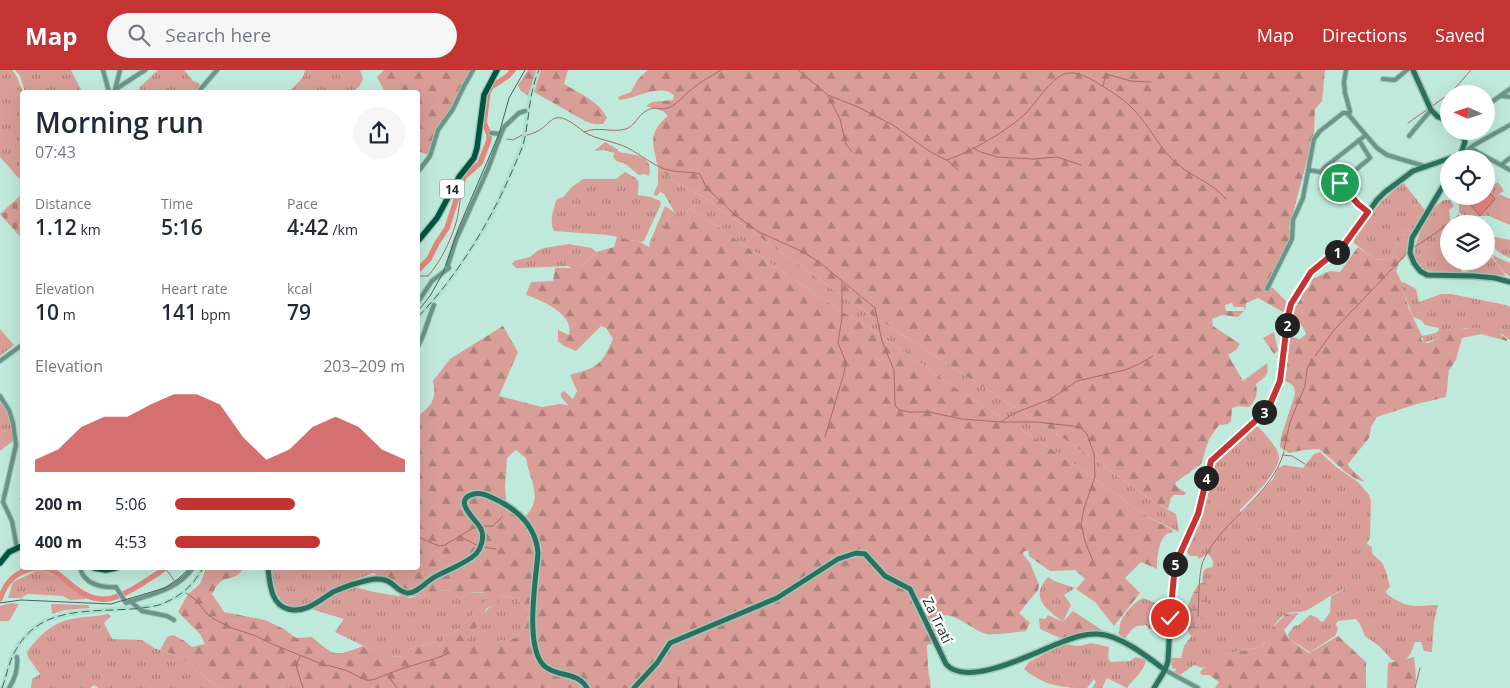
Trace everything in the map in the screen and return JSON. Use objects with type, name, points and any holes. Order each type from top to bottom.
[{"type":"main road","name":"14","points":[[420,239],[437,218],[459,177],[474,158],[484,94],[497,70]]},
{"type":"main road","points":[[0,563],[9,552],[20,547]]},
{"type":"street","points":[[103,70],[108,90]]},
{"type":"street","points":[[114,90],[120,70]]},
{"type":"street","points":[[115,90],[145,70]]},
{"type":"street","points":[[200,90],[217,70]]},
{"type":"street","points":[[420,169],[430,156],[438,130],[453,110],[473,70]]},
{"type":"street","points":[[1346,70],[1344,82],[1350,111],[1349,115]]},
{"type":"street","points":[[1383,79],[1395,80],[1407,70]]},
{"type":"street","points":[[1414,70],[1431,110],[1440,118]]},
{"type":"street","points":[[1495,100],[1510,90]]},
{"type":"street","points":[[1502,96],[1510,96]]},
{"type":"street","points":[[1409,136],[1431,110]]},
{"type":"street","points":[[420,299],[432,281],[449,268],[448,265],[456,240],[504,128],[519,112],[525,112]]},
{"type":"street","points":[[1267,289],[1292,239],[1293,220],[1303,198],[1314,139],[1317,134],[1343,113],[1349,115],[1377,148],[1387,155],[1424,166]]},
{"type":"street","points":[[1468,150],[1510,125]]},
{"type":"street","points":[[492,133],[501,134]]},
{"type":"street","points":[[1321,172],[1366,136]]},
{"type":"street","points":[[1308,170],[1321,172],[1333,185],[1340,183],[1370,158],[1359,140]]},
{"type":"street","points":[[1470,148],[1510,170]]},
{"type":"street","points":[[1500,165],[1510,158]]},
{"type":"street","points":[[1154,688],[1164,670],[1168,657],[1175,565],[1196,519],[1211,461],[1263,414],[1271,402],[1280,381],[1291,304],[1311,272],[1344,245],[1385,192],[1413,171],[1440,162]]},
{"type":"street","points":[[1340,183],[1358,204],[1368,212]]},
{"type":"street","points":[[1440,191],[1412,238],[1410,253],[1420,271],[1427,275],[1474,276],[1510,282]]},
{"type":"street","points":[[420,343],[434,305]]},
{"type":"street","points":[[0,361],[20,346]]},
{"type":"street","points":[[0,396],[12,418],[16,444],[3,502],[12,521],[20,547]]},
{"type":"street","points":[[268,570],[274,598],[281,606],[288,609],[296,610],[309,606],[346,587],[377,579],[388,581],[402,592],[409,593],[415,591],[476,554],[482,544],[483,535],[481,529],[466,510],[465,503],[468,497],[474,494],[487,495],[510,507],[523,517],[536,542],[538,553],[532,634],[538,659],[550,670],[578,678],[587,688]]},
{"type":"street","name":"Za Tratí","points":[[634,688],[657,663],[670,643],[777,598],[847,555],[856,553],[865,554],[885,576],[907,586],[929,625],[946,664],[952,672],[960,676],[990,674],[1005,670],[1055,645],[1086,634],[1099,634],[1135,648],[1164,670]]},
{"type":"street","points":[[81,570],[84,577],[93,585],[116,588],[126,601],[142,610],[167,616],[174,620]]},
{"type":"street","points":[[126,601],[170,588],[191,570]]},
{"type":"street","points":[[9,688],[18,663],[17,657]]},
{"type":"street","points":[[1164,670],[1198,688]]},
{"type":"shaded area","points":[[536,70],[541,70],[532,97],[525,145],[498,207],[458,272],[443,293],[420,319],[420,312],[455,270],[494,205],[521,143],[528,96]]},
{"type":"shaded area","points":[[1471,205],[1490,205],[1481,215]]},
{"type":"shaded area","points":[[199,570],[204,570],[192,587],[182,597],[160,607],[70,616],[45,623],[34,631],[21,645],[13,660],[5,688],[0,688],[9,658],[17,642],[31,627],[43,619],[69,611],[158,603],[169,599],[193,580]]},
{"type":"green space","points":[[0,70],[12,70],[22,90],[20,90],[20,180],[0,157]]},
{"type":"green space","points":[[15,70],[71,70],[81,90],[24,90],[20,76]]},
{"type":"green space","points":[[158,70],[184,70],[193,81],[199,83],[200,87],[196,90],[139,90]]},
{"type":"green space","points":[[305,70],[360,70],[363,79],[359,87],[354,90],[291,90],[303,77]]},
{"type":"green space","points":[[384,70],[471,70],[451,108],[435,131],[428,155],[420,152],[420,90],[384,90],[377,77]]},
{"type":"green space","points":[[528,70],[536,70],[528,96],[520,90],[518,85]]},
{"type":"green space","points":[[541,70],[568,70],[564,84],[599,106],[607,118],[603,124],[585,121],[534,92]]},
{"type":"green space","points":[[648,70],[1325,70],[1322,101],[1315,109],[1314,134],[1289,228],[1291,236],[1268,283],[1288,303],[1283,312],[1258,298],[1246,303],[1245,310],[1244,307],[1234,307],[1232,303],[1225,305],[1226,311],[1244,311],[1238,317],[1222,315],[1212,319],[1213,326],[1240,344],[1236,350],[1228,355],[1243,381],[1267,363],[1267,373],[1256,384],[1257,394],[1255,399],[1249,407],[1239,406],[1232,408],[1231,421],[1228,424],[1219,425],[1209,439],[1201,464],[1175,483],[1176,486],[1186,493],[1184,495],[1174,495],[1171,498],[1168,509],[1159,505],[1069,442],[848,300],[702,196],[673,181],[658,168],[653,145],[654,134],[657,128],[668,116],[663,111],[646,106],[652,102],[673,100],[674,95],[668,92],[655,91],[619,100],[618,97],[631,92],[638,79]]},
{"type":"green space","points":[[605,142],[619,152],[636,155],[645,160],[650,169],[649,176],[645,174],[639,175],[624,163],[616,161],[613,156],[615,153],[604,150],[594,151]]},
{"type":"green space","points":[[658,168],[673,181],[702,196],[848,300],[1069,442],[1159,505],[1176,514],[1179,532],[1146,516],[1067,459],[953,386],[690,208],[680,219],[670,214],[651,249],[649,246],[650,242],[665,206],[675,213],[664,194],[660,192],[657,196],[653,195],[658,184]]},
{"type":"green space","points":[[625,172],[635,177],[638,181],[638,195],[651,197],[660,201],[661,204],[644,241],[640,242],[608,235],[554,231],[552,220],[557,199],[563,197],[583,179],[616,179]]},
{"type":"green space","points":[[1403,182],[1424,209],[1424,213],[1413,233],[1406,229],[1389,260],[1374,259],[1354,243],[1354,238],[1381,202]]},
{"type":"green space","points":[[1498,182],[1504,191],[1499,194],[1495,203],[1495,184]]},
{"type":"green space","points":[[1499,194],[1510,199],[1510,225],[1495,219],[1495,215],[1489,215]]},
{"type":"green space","points":[[20,196],[20,237],[0,214]]},
{"type":"green space","points":[[1440,203],[1440,205],[1454,206],[1449,210],[1450,215],[1440,215],[1440,270],[1461,270],[1462,273],[1429,271],[1416,263],[1414,255],[1416,245],[1427,218]]},
{"type":"green space","points":[[1459,205],[1494,205],[1489,215],[1463,215],[1459,212]]},
{"type":"green space","points":[[690,208],[953,386],[1067,459],[1146,516],[1173,530],[1172,533],[1168,533],[1165,536],[1160,544],[1157,569],[1141,562],[1125,578],[1140,593],[1114,626],[1095,602],[1076,589],[1085,579],[1075,570],[1050,571],[1029,556],[1028,550],[1023,552],[1023,554],[1030,563],[1039,585],[1038,590],[1019,613],[1030,623],[1026,631],[987,634],[947,615],[934,619],[947,634],[940,641],[927,645],[931,688],[297,688],[296,677],[293,674],[286,676],[282,688],[221,688],[208,680],[181,657],[160,650],[167,637],[173,635],[192,647],[205,644],[200,634],[178,612],[188,594],[200,584],[205,570],[242,570],[234,577],[219,583],[212,594],[224,612],[265,620],[284,629],[296,638],[312,637],[331,652],[346,652],[363,646],[389,657],[405,656],[410,649],[436,642],[438,642],[439,647],[444,637],[458,630],[487,600],[486,593],[469,593],[463,598],[453,595],[449,590],[402,597],[374,573],[375,570],[420,570],[420,414],[427,409],[434,397],[433,381],[450,359],[503,326],[518,352],[499,396],[542,407],[559,404],[568,405],[561,397],[561,393],[564,391],[573,399],[577,391],[570,375],[587,370],[598,364],[613,339],[606,328],[601,326],[576,351],[564,346],[558,341],[558,330],[569,335],[570,328],[567,321],[556,309],[526,295],[531,282],[553,281],[555,268],[580,268],[596,252],[614,247],[617,237],[640,242],[651,248],[659,237],[670,214],[680,218]],"holes":[[[516,450],[526,458],[535,498],[529,513],[521,520],[507,508],[505,488],[507,458]],[[501,596],[517,599],[527,610],[528,615],[518,637],[501,640],[492,645],[468,645],[468,637],[483,620],[486,609],[499,602]]]},
{"type":"green space","points":[[1406,229],[1413,233],[1404,258],[1399,263],[1396,271],[1402,283],[1401,287],[1409,309],[1424,343],[1429,343],[1458,330],[1468,328],[1488,329],[1498,333],[1507,341],[1481,334],[1462,338],[1456,360],[1449,370],[1446,397],[1377,417],[1371,427],[1369,438],[1348,464],[1365,482],[1352,477],[1319,449],[1289,453],[1280,447],[1281,437],[1295,394],[1292,385],[1282,380],[1287,336],[1300,339],[1306,334],[1292,310],[1301,299],[1302,293],[1309,287],[1312,279],[1330,271],[1340,272],[1358,247],[1374,259],[1389,260]]},
{"type":"green space","points":[[1495,237],[1510,240],[1510,258],[1495,248]]},
{"type":"green space","points":[[569,244],[592,248],[596,252],[580,268],[572,269],[568,266],[516,268],[512,264],[514,261],[530,257],[544,248]]},
{"type":"green space","points":[[1495,256],[1510,263],[1510,276],[1507,275],[1497,264]]},
{"type":"green space","points":[[1495,262],[1506,276],[1479,274],[1467,271],[1495,270]]},
{"type":"green space","points":[[1403,282],[1416,289],[1419,302],[1441,294],[1451,294],[1510,307],[1510,340],[1502,334],[1466,328],[1424,343],[1422,336],[1436,333],[1439,328],[1425,325],[1421,320],[1413,317],[1401,288]]},
{"type":"green space","points":[[0,329],[14,345],[0,356]]},
{"type":"green space","points":[[1274,332],[1278,351],[1274,354],[1263,338]]},
{"type":"green space","points":[[0,399],[11,420],[14,440],[0,451]]},
{"type":"green space","points":[[1256,425],[1274,445],[1279,457],[1274,471],[1240,512],[1242,513],[1273,479],[1278,468],[1284,465],[1303,468],[1314,454],[1320,452],[1336,467],[1358,482],[1369,495],[1371,501],[1370,538],[1367,543],[1372,547],[1373,554],[1385,568],[1390,587],[1386,591],[1387,594],[1411,606],[1438,605],[1434,622],[1432,652],[1424,651],[1421,642],[1415,642],[1408,657],[1402,661],[1392,660],[1379,646],[1365,636],[1356,619],[1338,621],[1336,624],[1338,629],[1335,636],[1310,652],[1289,639],[1288,634],[1294,626],[1299,625],[1310,615],[1323,622],[1330,612],[1331,596],[1349,587],[1337,592],[1305,611],[1286,614],[1273,627],[1260,647],[1226,654],[1203,668],[1194,665],[1180,675],[1174,672],[1176,670],[1175,668],[1172,669],[1171,658],[1181,658],[1184,646],[1192,635],[1201,607],[1203,572],[1213,565],[1208,554],[1198,559],[1198,556],[1190,556],[1187,552],[1200,523],[1212,465],[1214,461]]},
{"type":"green space","points":[[36,570],[55,576],[86,599],[70,600],[63,596],[28,594],[21,598],[8,598],[13,582]]},
{"type":"green space","points":[[271,570],[375,570],[374,573],[343,584],[310,603],[297,608],[290,607],[279,598]]},
{"type":"green space","points":[[1048,577],[1075,588],[1064,595],[1071,605],[1063,622],[1046,607],[1040,597],[1042,584]]},
{"type":"green space","points":[[1200,583],[1205,583],[1208,586],[1206,606],[1199,626],[1191,636],[1186,623],[1186,616],[1190,601]]},
{"type":"green space","points":[[355,587],[411,598],[449,590],[463,598],[469,593],[486,593],[487,600],[458,630],[444,637],[439,647],[436,642],[410,649],[406,656],[389,657],[335,632],[344,619],[311,609],[338,592]]},
{"type":"green space","points":[[501,596],[517,599],[527,610],[528,615],[518,637],[501,640],[492,645],[468,645],[468,635],[485,612],[499,602]]},
{"type":"green space","points":[[1143,598],[1159,604],[1156,615],[1154,614],[1153,616],[1152,629],[1149,629],[1146,625],[1136,626],[1124,639],[1118,633],[1121,621],[1130,608]]},
{"type":"green space","points":[[1140,602],[1147,608],[1130,628],[1123,622]]},
{"type":"green space","points":[[11,603],[19,604],[9,621],[0,621],[0,606]]},
{"type":"green space","points":[[51,604],[88,605],[90,608],[65,610],[52,614]]},
{"type":"green space","points":[[1073,611],[1105,632],[1062,639],[1040,629],[1039,618],[1045,619],[1048,615],[1063,622]]},
{"type":"green space","points":[[1299,613],[1284,630],[1289,639],[1309,653],[1338,636],[1366,662],[1366,688],[1215,688],[1219,682],[1209,675],[1202,675],[1200,672],[1207,665],[1226,654],[1263,645],[1271,629],[1286,614]]},
{"type":"green space","points":[[107,614],[111,616],[104,623],[112,639],[142,640],[154,648],[181,657],[208,680],[221,688],[98,688],[94,685],[90,688],[31,688],[32,679],[40,674],[28,657],[27,652],[42,634],[61,622]]},
{"type":"green space","points":[[1091,643],[1109,647],[1108,658],[1111,662],[1130,661],[1136,657],[1146,660],[1145,664],[1141,672],[1127,688],[1107,678],[1102,688],[1092,688],[1096,682],[1094,679],[1087,688],[1054,685],[1031,675],[1024,669],[1029,662],[1063,644],[1079,646]]},
{"type":"green space","points":[[1414,657],[1415,688],[1387,688],[1388,663]]},
{"type":"green space","points":[[293,674],[296,677],[297,688],[282,688],[286,675]]},
{"type":"waterway","points":[[420,268],[429,259],[447,228],[464,177],[480,163],[489,140],[489,134],[484,123],[488,92],[491,87],[508,76],[513,70]]},
{"type":"waterway","points":[[527,135],[536,132],[557,118],[572,123],[584,132],[589,130],[626,129],[649,109],[665,109],[672,106],[695,86],[721,70]]},
{"type":"waterway","points":[[798,70],[828,95],[858,107],[893,125],[929,151],[946,160],[1001,133],[1027,112],[1059,77],[1068,73],[1078,74],[1087,77],[1127,103],[1172,159],[1185,170],[1213,187],[1226,199]]},
{"type":"waterway","points":[[1458,85],[1471,70]]},
{"type":"waterway","points":[[1103,86],[1106,74],[1131,81],[1151,82]]},
{"type":"waterway","points":[[828,96],[840,119],[846,144],[852,152]]},
{"type":"waterway","points":[[1431,107],[1440,100]]},
{"type":"waterway","points":[[1408,123],[1428,109]]},
{"type":"waterway","points":[[584,132],[628,148],[665,169],[700,174],[706,187],[735,215],[759,232],[801,251],[819,262],[875,308],[882,341],[894,370],[895,405],[899,410],[929,412],[962,419],[1001,422],[1012,414],[1051,399],[1077,381],[1125,370],[1153,356]]},
{"type":"waterway","points":[[507,139],[513,140],[522,135]]},
{"type":"waterway","points":[[973,148],[997,157],[1033,159],[1057,157],[1081,165]]},
{"type":"waterway","points":[[947,160],[958,170]]},
{"type":"waterway","points":[[420,276],[428,276],[448,244],[458,215],[462,192],[459,190]]},
{"type":"waterway","points":[[1413,248],[1440,230]]},
{"type":"waterway","points":[[1315,356],[1334,330],[1408,252]]},
{"type":"waterway","points":[[825,437],[846,362],[838,343],[842,317],[842,283]]},
{"type":"waterway","points":[[1284,450],[1290,422],[1305,386],[1307,369],[1312,359]]},
{"type":"waterway","points":[[1001,422],[1036,422],[1073,426],[1081,428],[1087,434],[1094,454],[1095,477],[1084,508],[1081,524],[1092,559]]},
{"type":"waterway","points":[[1198,616],[1200,578],[1204,559],[1212,545],[1269,482],[1278,468],[1284,452]]},
{"type":"waterway","points":[[1283,455],[1292,456],[1305,464]]},
{"type":"waterway","points":[[482,526],[493,526],[502,517]]},
{"type":"waterway","points":[[420,538],[439,546],[445,545],[478,525]]},
{"type":"waterway","points":[[460,536],[478,546]]},
{"type":"waterway","points":[[482,547],[496,549]]},
{"type":"waterway","points":[[0,599],[5,587],[12,578],[28,570]]},
{"type":"waterway","points":[[49,570],[84,594],[101,599],[109,599],[126,593],[162,570]]},
{"type":"waterway","points":[[166,570],[174,580]]},
{"type":"waterway","points":[[186,593],[196,600],[207,614],[214,619],[324,665]]},
{"type":"waterway","points":[[388,674],[449,653]]},
{"type":"waterway","points":[[300,656],[296,665],[303,688]]},
{"type":"waterway","points":[[326,665],[368,680],[387,674],[397,688]]},
{"type":"waterway","points":[[1415,688],[1420,668]]},
{"type":"waterway","points":[[678,688],[679,677]]},
{"type":"tram line","points":[[420,308],[430,296],[443,273],[459,227],[499,134],[509,98],[525,70]]},
{"type":"tram line","points":[[0,603],[21,600],[111,604],[165,588],[188,570]]},
{"type":"railway","points":[[420,315],[444,287],[466,256],[487,222],[505,187],[523,145],[533,88],[539,70]]},
{"type":"railway","points":[[2,688],[17,648],[30,632],[45,621],[62,615],[81,612],[159,605],[185,591],[202,570]]},
{"type":"route","points":[[1170,618],[1175,565],[1198,514],[1208,466],[1216,454],[1263,414],[1271,402],[1279,387],[1291,304],[1311,272],[1344,245],[1368,212],[1358,204],[1340,183]]}]
